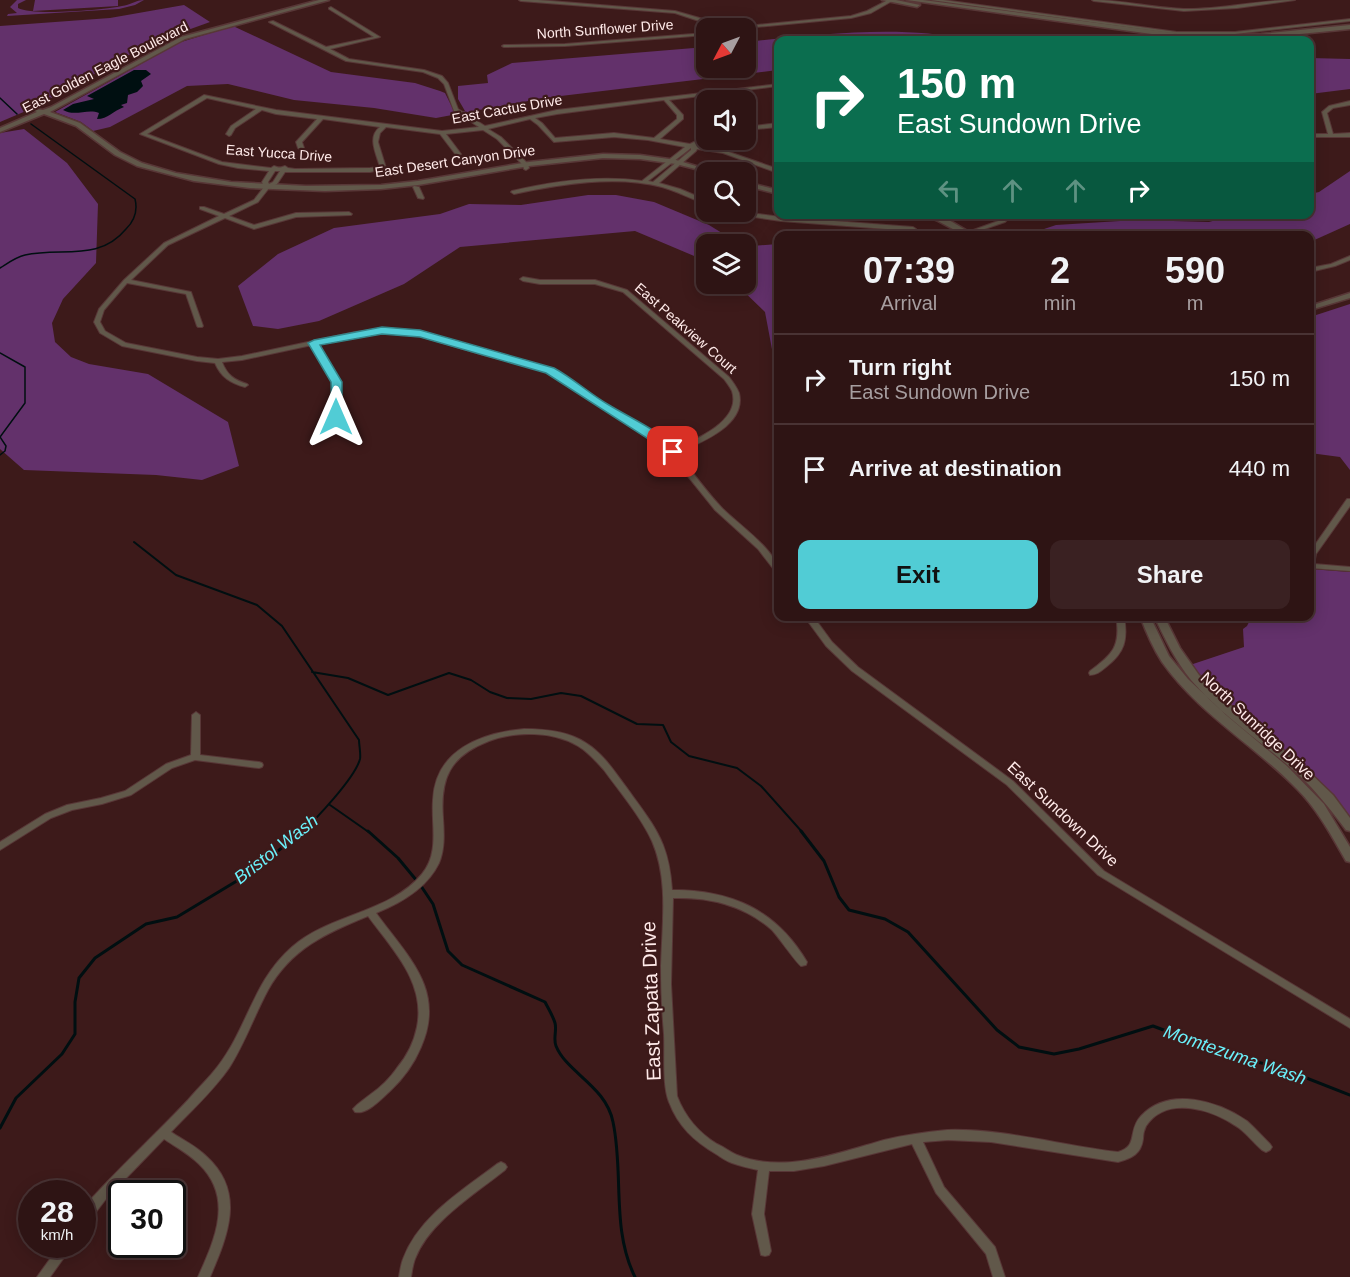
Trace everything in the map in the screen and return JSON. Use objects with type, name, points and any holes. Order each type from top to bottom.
[{"type":"street","name":"East Golden Eagle Boulevard","points":[[0,125],[38,112],[160,42],[205,26],[313,0]]},
{"type":"street","name":"East Golden Eagle Boulevard","points":[[0,130],[183,38],[326,0]]},
{"type":"street","points":[[521,0],[675,12],[696,18]]},
{"type":"street","points":[[885,0],[1145,36]]},
{"type":"street","points":[[756,27],[839,20],[878,11],[890,4],[891,0]]},
{"type":"street","points":[[910,0],[1180,36]]},
{"type":"street","points":[[933,0],[1177,33],[1235,33],[1350,20]]},
{"type":"street","points":[[1094,0],[1184,10],[1237,7],[1293,0]]},
{"type":"street","points":[[325,49],[378,37],[331,8]]},
{"type":"street","points":[[272,22],[348,60],[424,71],[445,80],[456,110],[498,138],[526,167]]},
{"type":"street","points":[[756,28],[779,25]]},
{"type":"street","points":[[1261,36],[1350,29]]},
{"type":"street","points":[[1283,36],[1350,29]]},
{"type":"street","name":"North Sunflower Drive","points":[[504,46],[565,45],[696,35]]},
{"type":"street","points":[[378,65],[386,61]]},
{"type":"street","name":"East Cactus Drive","points":[[143,134],[206,96],[260,109],[442,133],[484,128],[530,117],[774,86]]},
{"type":"street","points":[[656,139],[680,118],[666,99]]},
{"type":"street","points":[[1331,135],[1324,113],[1331,107],[1350,103]]},
{"type":"street","points":[[229,135],[233,127],[260,109]]},
{"type":"street","name":"East Desert Canyon Drive","points":[[38,112],[68,125],[109,157],[143,171],[190,183],[355,192],[416,187],[569,158],[606,156],[673,163],[696,168]]},
{"type":"street","points":[[301,148],[299,142],[322,117]]},
{"type":"street","points":[[530,117],[540,124],[554,140],[614,135],[656,139],[724,152],[774,170]]},
{"type":"street","name":"East Yucca Drive","points":[[143,134],[222,163],[274,168],[383,168],[375,142],[377,132],[386,125]]},
{"type":"street","points":[[756,128],[774,126]]},
{"type":"street","points":[[442,133],[458,154]]},
{"type":"street","points":[[1314,136],[1350,135]]},
{"type":"street","points":[[644,182],[694,150],[694,146]]},
{"type":"street","name":"East Desert Canyon Drive","points":[[673,163],[696,171]]},
{"type":"street","points":[[654,184],[673,163]]},
{"type":"street","name":"East Desert Canyon Drive","points":[[266,188],[398,185],[526,167]]},
{"type":"street","points":[[266,188],[266,182],[274,168]]},
{"type":"street","points":[[285,168],[275,183],[266,188],[256,201],[166,244],[126,281],[98,316],[98,327],[102,332],[124,345],[218,361],[382,331],[407,332],[538,366],[561,376],[584,394],[628,420],[673,452],[718,508],[761,547],[774,564]]},
{"type":"street","points":[[514,192],[588,180],[644,182],[696,199]]},
{"type":"street","points":[[416,187],[421,198]]},
{"type":"street","points":[[756,187],[774,193]]},
{"type":"street","points":[[756,191],[774,193]]},
{"type":"street","points":[[202,208],[254,227],[296,215],[349,214]]},
{"type":"street","points":[[756,216],[774,218]]},
{"type":"street","points":[[761,227],[767,218]]},
{"type":"street","points":[[804,219],[913,229]]},
{"type":"street","points":[[941,219],[968,231]]},
{"type":"street","points":[[948,219],[969,231]]},
{"type":"street","points":[[977,231],[1005,219]]},
{"type":"street","points":[[1314,269],[1350,258]]},
{"type":"street","name":"East Peakview Court","points":[[523,279],[540,282],[595,282],[625,291],[727,378],[735,394],[735,410],[730,419],[714,433],[673,452]]},
{"type":"street","points":[[126,281],[189,293],[200,326]]},
{"type":"street","points":[[1314,307],[1350,295]]},
{"type":"street","points":[[1314,314],[1350,302]]},
{"type":"street","points":[[314,343],[336,382],[336,417]]},
{"type":"street","points":[[218,361],[223,375],[232,382],[245,386]]},
{"type":"street","points":[[1314,551],[1350,501]]},
{"type":"street","points":[[1314,566],[1350,569]]},
{"type":"street","name":"East Sundown Drive","points":[[812,621],[829,644],[855,669],[1010,783],[1101,873],[1350,1024]]},
{"type":"street","points":[[1093,672],[1114,658],[1118,652],[1122,638],[1120,621]]},
{"type":"street","name":"North Sunridge Drive","points":[[1147,621],[1169,664],[1194,692],[1288,775],[1319,806],[1350,858]]},
{"type":"street","name":"North Sunridge Drive","points":[[1161,621],[1173,648],[1200,683],[1319,787],[1350,827]]},
{"type":"street","points":[[195,757],[196,715]]},
{"type":"street","name":"East Zapata Drive","points":[[96,1204],[223,1068],[252,1015],[258,996],[278,965],[309,939],[413,888],[431,869],[438,856],[440,843],[436,794],[438,782],[448,765],[465,750],[494,737],[532,732],[576,740],[597,754],[650,828],[662,853],[667,894],[666,979],[671,1095],[691,1130],[705,1143],[729,1158],[764,1168],[807,1166],[915,1138],[953,1135],[1118,1157],[1131,1154],[1136,1149],[1138,1131],[1144,1120],[1158,1109],[1173,1104],[1188,1104],[1214,1109],[1243,1125],[1266,1147]]},
{"type":"street","points":[[0,847],[48,816],[70,807],[128,793],[169,766],[195,757],[259,765]]},
{"type":"street","points":[[667,894],[707,894],[735,902],[772,925],[792,945],[802,962]]},
{"type":"street","points":[[359,1109],[389,1087],[401,1071],[421,1036],[425,1017],[422,992],[416,978],[370,911]]},
{"type":"street","points":[[163,1133],[207,1163],[220,1182],[225,1195],[226,1210],[219,1242],[204,1277]]},
{"type":"street","points":[[915,1138],[940,1190],[991,1251],[999,1277]]},
{"type":"street","points":[[405,1277],[406,1266],[416,1241],[440,1216],[501,1167]]},
{"type":"street","points":[[764,1168],[758,1214],[765,1251]]},
{"type":"street","points":[[44,1277],[58,1258]]},
{"type":"shaded area","points":[[17,0],[26,0],[18,4],[18,8],[52,12],[113,8],[144,0],[119,9],[7,16],[17,13],[10,7]]},
{"type":"shaded area","points":[[35,0],[118,0],[118,6],[33,11]]},
{"type":"shaded area","points":[[184,5],[210,22],[149,44],[33,108],[0,122],[0,26],[110,18]]},
{"type":"shaded area","points":[[233,26],[331,72],[415,83],[440,91],[445,93],[455,113],[465,111],[458,99],[458,86],[488,83],[487,75],[512,63],[696,48],[696,78],[711,78],[544,98],[436,118],[374,108],[294,100],[228,84],[187,86],[110,127],[93,131],[81,122],[55,112],[178,43]]},
{"type":"shaded area","points":[[857,32],[947,36],[808,36]]},
{"type":"shaded area","points":[[774,39],[774,70],[756,73],[756,41]]},
{"type":"shaded area","points":[[1314,58],[1350,59],[1350,89],[1314,94]]},
{"type":"shaded area","points":[[134,70],[146,70],[151,74],[141,81],[143,86],[137,92],[128,95],[127,103],[121,105],[124,107],[104,118],[97,119],[99,113],[90,111],[72,113],[63,110],[73,104],[94,99],[87,96]]},
{"type":"shaded area","points":[[24,129],[67,163],[98,204],[96,263],[63,299],[52,323],[55,342],[71,357],[89,364],[148,374],[228,422],[239,466],[202,480],[156,475],[24,470],[0,449],[0,133]]},
{"type":"shaded area","points":[[1350,171],[1350,224],[1314,240],[1314,231],[1038,231],[1056,225],[1136,220],[1209,222],[1220,219],[1314,219],[1314,193]]},
{"type":"shaded area","points":[[588,195],[616,195],[654,202],[696,220],[696,222],[709,225],[724,234],[696,234],[696,257],[635,231],[460,247],[404,284],[319,321],[278,329],[253,326],[238,286],[278,254],[334,228],[440,214],[469,204],[521,205]]},
{"type":"shaded area","points":[[774,244],[774,360],[765,312],[746,294],[756,294],[756,246]]},
{"type":"shaded area","points":[[1350,304],[1350,470],[1340,457],[1314,454],[1314,316]]},
{"type":"shaded area","points":[[1314,569],[1350,572],[1350,820],[1316,780],[1210,688],[1190,665],[1244,647],[1243,629],[1249,622],[1314,621]]},
{"type":"waterway","points":[[0,98],[17,114]]},
{"type":"waterway","points":[[0,268],[25,255],[92,250],[104,246],[126,229],[134,219],[136,211],[135,199],[31,124]]},
{"type":"waterway","points":[[0,353],[25,367],[25,403],[0,437],[6,446],[5,451],[0,455]]},
{"type":"waterway","name":"Bristol Wash","points":[[134,542],[176,575],[257,605],[282,626],[313,672]]},
{"type":"waterway","name":"Bristol Wash","points":[[303,831],[351,777],[360,759],[359,740],[313,672]]},
{"type":"waterway","name":"Momtezuma Wash","points":[[313,672],[348,678],[388,695],[449,673],[471,680],[490,692],[507,698],[531,699],[561,693],[581,696],[637,724],[663,725],[671,742],[689,756],[737,768],[761,786],[803,833]]},
{"type":"waterway","points":[[330,805],[370,833]]},
{"type":"waterway","name":"Bristol Wash","points":[[0,1128],[16,1098],[62,1054],[75,1034],[75,1002],[79,978],[95,958],[146,924],[177,917],[250,873],[303,831]]},
{"type":"waterway","points":[[368,831],[398,858],[417,881]]},
{"type":"waterway","name":"Momtezuma Wash","points":[[801,831],[824,861],[839,897],[849,910],[885,919],[908,932],[997,1030],[1019,1047],[1054,1054],[1079,1049],[1153,1026],[1230,1055],[1281,1068],[1350,1095]]},
{"type":"waterway","points":[[421,886],[433,904],[448,951],[462,965],[545,1002],[555,1023],[555,1043],[561,1056],[603,1099],[613,1122],[618,1161],[620,1220],[623,1240],[635,1277]]},
{"type":"route","points":[[336,417],[336,382],[314,343],[355,334],[382,331],[407,332],[489,355],[525,362],[550,371],[569,381],[584,394],[628,420],[673,452]]}]
